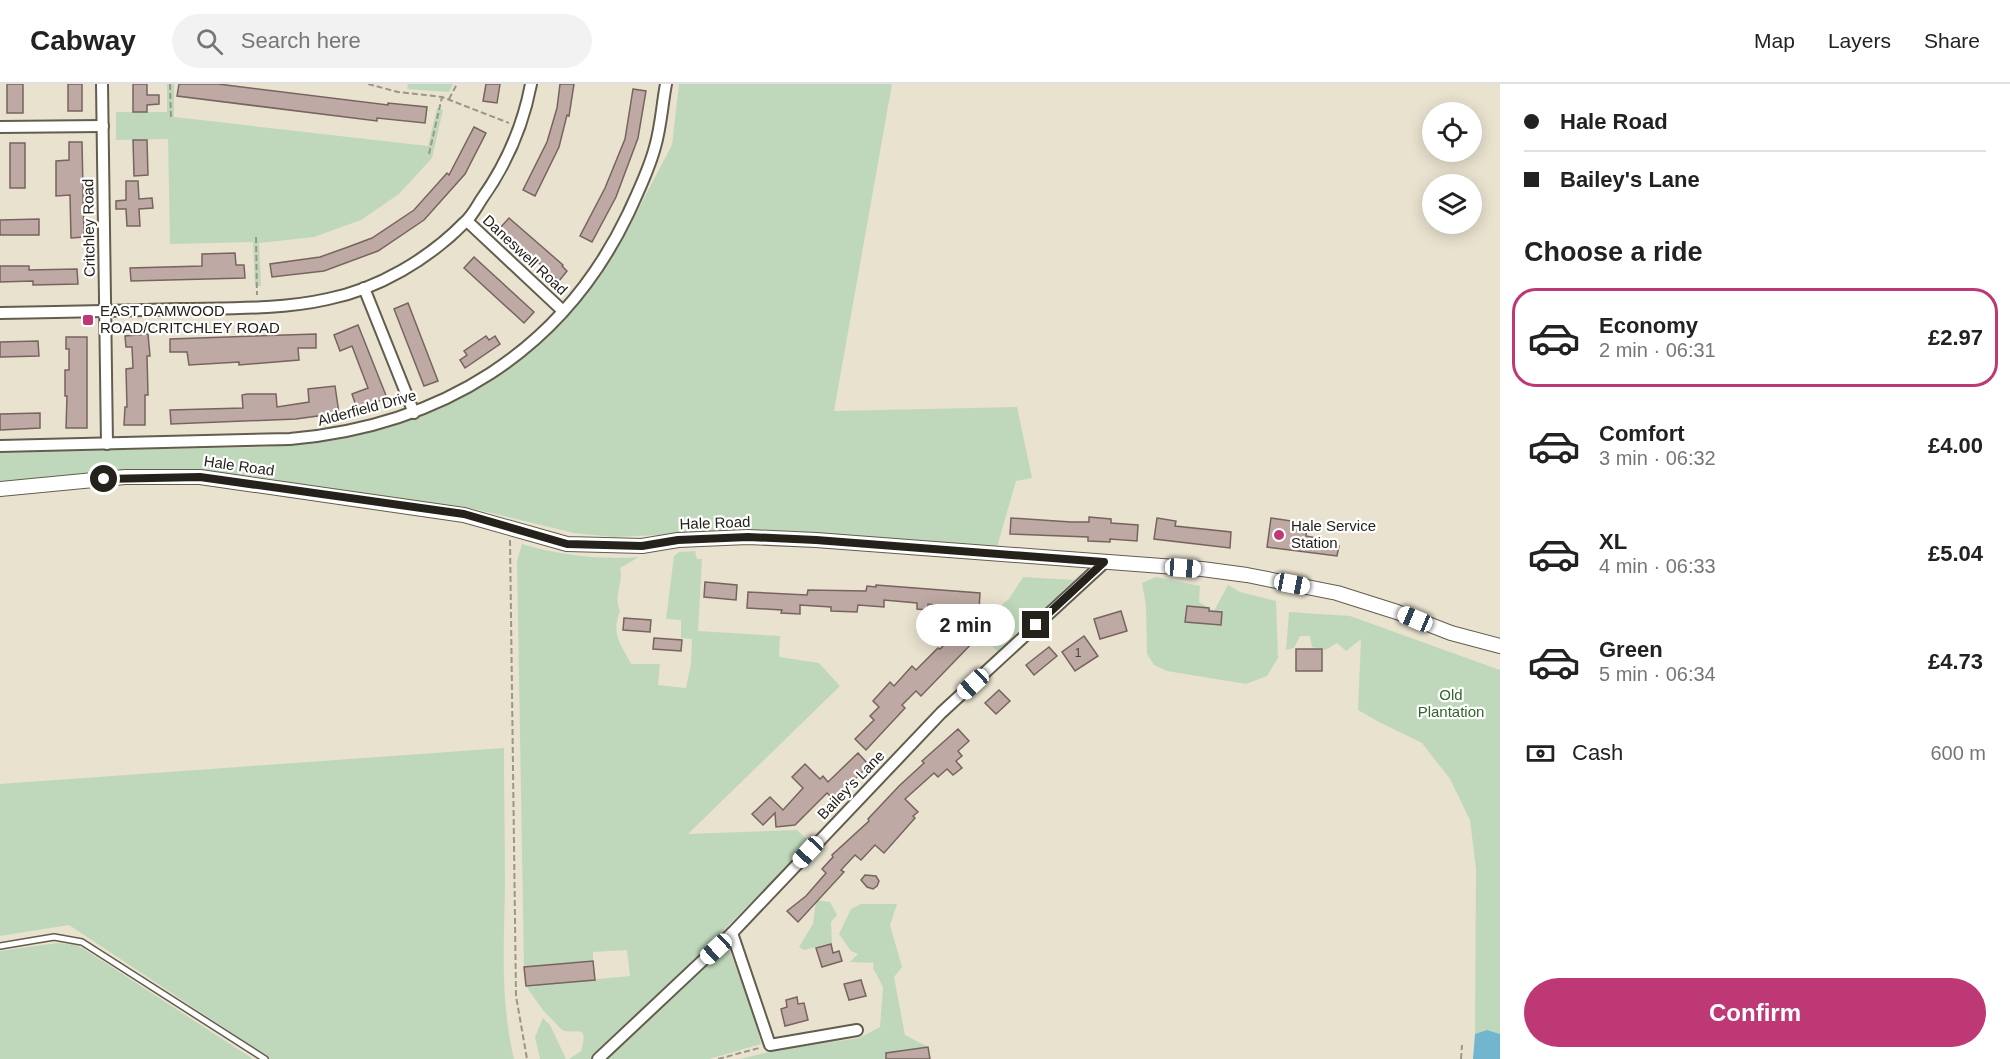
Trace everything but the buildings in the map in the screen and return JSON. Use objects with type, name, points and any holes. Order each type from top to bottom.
[{"type":"street","name":"Critchley Road","points":[[102,84],[107,444]]},
{"type":"street","points":[[0,313],[258,307],[328,299],[364,288],[417,261],[467,221],[500,171],[520,127],[531,84]]},
{"type":"street","name":"Alderfield Drive","points":[[0,446],[290,439],[328,436],[414,413],[453,396],[483,379],[527,347],[564,311],[588,282],[618,235],[656,147],[666,84]]},
{"type":"street","points":[[0,127],[103,126]]},
{"type":"street","name":"Daneswell Road","points":[[467,221],[564,311]]},
{"type":"street","points":[[364,288],[414,413]]},
{"type":"street","name":"Hale Road","points":[[0,489],[125,477],[200,477],[464,514],[567,544],[642,546],[678,540],[748,537],[828,541],[1236,574],[1337,593],[1398,612],[1451,633],[1500,646]]},
{"type":"street","name":"Bailey's Lane","points":[[598,1059],[732,933],[941,713],[1104,562]]},
{"type":"street","points":[[732,933],[770,1045],[857,1030]]},
{"type":"lane","points":[[0,946],[54,937],[82,942],[265,1059]]},
{"type":"path","points":[[170,84],[171,118]]},
{"type":"path","points":[[368,84],[398,92],[442,97],[520,127]]},
{"type":"path","points":[[449,99],[457,84]]},
{"type":"path","points":[[429,154],[442,97]]},
{"type":"path","points":[[256,237],[258,307]]},
{"type":"path","points":[[510,528],[516,996],[527,1059]]},
{"type":"path","points":[[718,1059],[770,1045]]},
{"type":"path","points":[[1461,1059],[1462,1045]]},
{"type":"green space","points":[[167,84],[174,84],[174,117],[428,146],[437,108],[443,110],[432,158],[399,194],[361,220],[314,237],[259,243],[261,286],[255,286],[253,242],[170,244],[168,139],[116,140],[116,112],[167,112]]},
{"type":"green space","points":[[408,84],[453,84],[449,92],[407,89]]},
{"type":"green space","points":[[679,84],[892,84],[834,411],[1017,407],[1032,478],[1016,481],[997,547],[827,540],[759,531],[613,537],[574,533],[466,507],[187,469],[121,470],[0,482],[0,452],[266,447],[335,439],[378,430],[440,409],[496,377],[544,339],[569,312],[601,272],[625,234],[672,145]]},
{"type":"green space","points":[[522,544],[580,556],[639,557],[620,568],[618,605],[620,611],[616,626],[617,633],[631,664],[660,664],[658,685],[686,688],[691,664],[692,639],[681,638],[681,620],[666,619],[674,556],[679,552],[695,551],[697,559],[702,559],[698,631],[780,636],[779,657],[819,663],[840,686],[688,834],[797,830],[811,843],[591,1059],[569,1059],[581,1051],[584,1036],[579,1032],[562,1030],[542,1009],[526,986],[630,976],[627,950],[593,952],[593,961],[524,967],[517,561]]},
{"type":"green space","points":[[1023,577],[1074,580],[999,652],[988,643],[984,619],[1009,599]]},
{"type":"green space","points":[[1156,577],[1200,586],[1199,602],[1214,611],[1228,585],[1240,592],[1276,601],[1278,658],[1267,676],[1246,684],[1167,671],[1154,665],[1147,654],[1146,606],[1142,583]]},
{"type":"green space","name":"Old Plantation","points":[[1289,612],[1350,616],[1500,670],[1500,1034],[1487,1030],[1475,1034],[1476,869],[1470,820],[1450,779],[1422,743],[1358,710],[1361,639],[1346,651],[1337,643],[1325,650],[1312,647],[1310,636],[1300,636],[1294,648],[1286,650]]},
{"type":"green space","points":[[504,748],[504,972],[507,1015],[514,1059],[271,1059],[69,925],[0,936],[0,784]]},
{"type":"green space","points":[[816,900],[830,902],[837,915],[831,922],[832,943],[804,950],[799,947],[813,924]]},
{"type":"green space","points":[[861,904],[897,904],[890,925],[902,967],[894,977],[905,1035],[928,1047],[901,1059],[740,1059],[778,1050],[859,1038],[880,1027],[883,987],[873,968],[874,963],[850,962],[858,954],[851,951],[839,934],[851,909]]},
{"type":"green space","points":[[57,943],[76,945],[84,949],[253,1059],[0,1059],[0,951]]},
{"type":"green space","points":[[729,949],[753,1013],[761,1044],[709,1059],[603,1059],[720,952]]},
{"type":"green space","points":[[543,1018],[550,1025],[566,1059],[540,1059],[535,1037]]},
{"type":"water","points":[[1487,1030],[1500,1034],[1500,1059],[1473,1059],[1475,1034]]},
{"type":"place","name":"EAST DAMWOOD ROAD/CRITCHLEY ROAD","points":[[88,320]]},
{"type":"place","name":"Hale Service Station","points":[[1279,535]]},
{"type":"route","points":[[104,479],[200,477],[464,514],[567,544],[642,546],[678,540],[748,537],[1104,562],[1036,625]]}]
